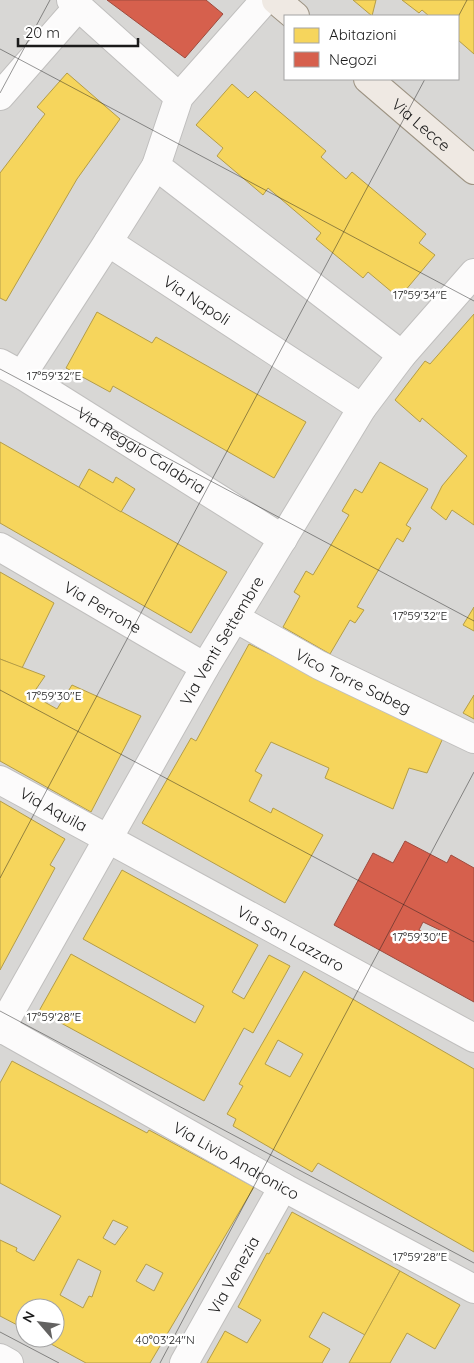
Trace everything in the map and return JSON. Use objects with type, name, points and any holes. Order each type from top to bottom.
[{"type":"main road","points":[[276,0],[294,15]]},
{"type":"main road","name":"Via Lecce","points":[[369,80],[474,170]]},
{"type":"street","points":[[11,369],[108,242],[156,166],[179,97],[265,0]]},
{"type":"street","points":[[0,96],[74,3],[179,97]]},
{"type":"street","points":[[156,166],[402,355]]},
{"type":"street","name":"Via Napoli","points":[[108,242],[362,408]]},
{"type":"street","name":"Via Venti Settembre","points":[[0,1029],[234,618],[362,408],[402,355],[474,273]]},
{"type":"street","name":"Via Reggio Calabria","points":[[11,369],[283,539]]},
{"type":"street","name":"Via Perrone","points":[[0,547],[205,668]]},
{"type":"street","name":"Vico Torre Sabeg","points":[[234,618],[319,665],[474,738]]},
{"type":"street","name":"Via Aquila","points":[[0,780],[108,838]]},
{"type":"street","name":"Via San Lazzaro","points":[[108,838],[474,1038]]},
{"type":"street","name":"Via Livio Andronico","points":[[0,1029],[283,1187],[474,1289]]},
{"type":"street","name":"Via Venezia","points":[[184,1363],[283,1187]]},
{"type":"street","points":[[0,1358],[9,1363]]},
{"type":"shaded area","points":[[0,0],[474,0],[474,1363],[0,1363]]},
{"type":"building: Abitazioni","points":[[353,0],[376,0],[371,15]]},
{"type":"building: Abitazioni","points":[[402,0],[474,0],[474,54],[459,41],[459,15],[428,15],[422,10],[419,13]]},
{"type":"building: Abitazioni","points":[[67,73],[120,119],[77,179],[6,301],[0,298],[0,173],[45,114],[37,107]]},
{"type":"building: Abitazioni","points":[[232,84],[248,98],[255,91],[326,151],[321,157],[346,179],[352,172],[426,234],[419,243],[435,255],[399,298],[368,272],[363,278],[316,239],[321,233],[268,188],[263,195],[217,156],[223,148],[196,125]]},
{"type":"building: Abitazioni","points":[[97,312],[152,343],[156,337],[306,422],[274,478],[113,386],[110,392],[66,368]]},
{"type":"building: Abitazioni","points":[[474,314],[474,525],[452,510],[446,520],[431,508],[442,486],[467,456],[422,418],[420,422],[395,400],[425,361],[430,364]]},
{"type":"building: Abitazioni","points":[[0,442],[227,572],[191,633],[0,523]]},
{"type":"building: Abitazioni","points":[[380,462],[428,489],[406,525],[411,528],[403,542],[397,538],[357,607],[364,610],[355,623],[350,620],[330,654],[283,627],[300,596],[294,592],[306,571],[313,575],[349,515],[342,511],[355,489],[362,493]]},
{"type":"building: Abitazioni","points":[[89,469],[113,483],[116,477],[135,489],[121,512],[79,487]]},
{"type":"building: Abitazioni","points":[[0,572],[54,603],[22,668],[0,659]]},
{"type":"building: Abitazioni","points":[[474,607],[474,631],[463,625]]},
{"type":"building: Abitazioni","points":[[249,644],[443,738],[427,773],[409,768],[393,809],[325,778],[329,768],[271,742],[255,771],[262,775],[249,801],[271,813],[273,808],[323,835],[285,903],[142,823],[191,738],[196,741]]},
{"type":"building: Abitazioni","points":[[0,659],[45,676],[32,695],[57,709],[72,685],[141,716],[91,812],[0,761]]},
{"type":"building: Abitazioni","points":[[474,695],[474,719],[463,713]]},
{"type":"building: Abitazioni","points":[[0,801],[65,839],[50,865],[55,868],[0,970]]},
{"type":"building: Abitazioni","points":[[122,870],[258,945],[232,992],[244,999],[269,955],[290,966],[253,1033],[244,1028],[204,1101],[39,1011],[71,954],[195,1023],[204,1006],[83,939]]},
{"type":"building: Abitazioni","points":[[304,971],[474,1069],[474,1252],[318,1163],[312,1172],[233,1126],[236,1119],[227,1114],[243,1086],[239,1084]],"holes":[[[278,1040],[303,1054],[290,1077],[265,1064]]]},
{"type":"building: Abitazioni","points":[[12,1061],[147,1133],[149,1130],[254,1187],[150,1363],[86,1363],[58,1348],[65,1348],[65,1298],[15,1298],[15,1324],[0,1316],[0,1240],[17,1248],[16,1251],[34,1261],[61,1216],[0,1183],[0,1083]],"holes":[[[113,1220],[128,1227],[115,1245],[103,1238]],[[78,1259],[101,1271],[92,1297],[89,1296],[83,1308],[60,1295]],[[146,1264],[163,1273],[154,1291],[136,1281]]]},
{"type":"building: Abitazioni","points":[[292,1212],[400,1271],[365,1335],[323,1312],[309,1337],[330,1349],[322,1363],[207,1363],[225,1331],[247,1343],[261,1320],[238,1307]]},
{"type":"building: Abitazioni","points":[[400,1271],[460,1305],[435,1349],[407,1333],[390,1363],[349,1363]]},
{"type":"building: Negozi","points":[[107,0],[206,0],[223,14],[185,58]]},
{"type":"building: Negozi","points":[[405,841],[447,863],[451,855],[474,868],[474,1002],[334,925],[373,853],[393,863]],"holes":[[[423,922],[442,931],[438,939],[419,930]]]}]
